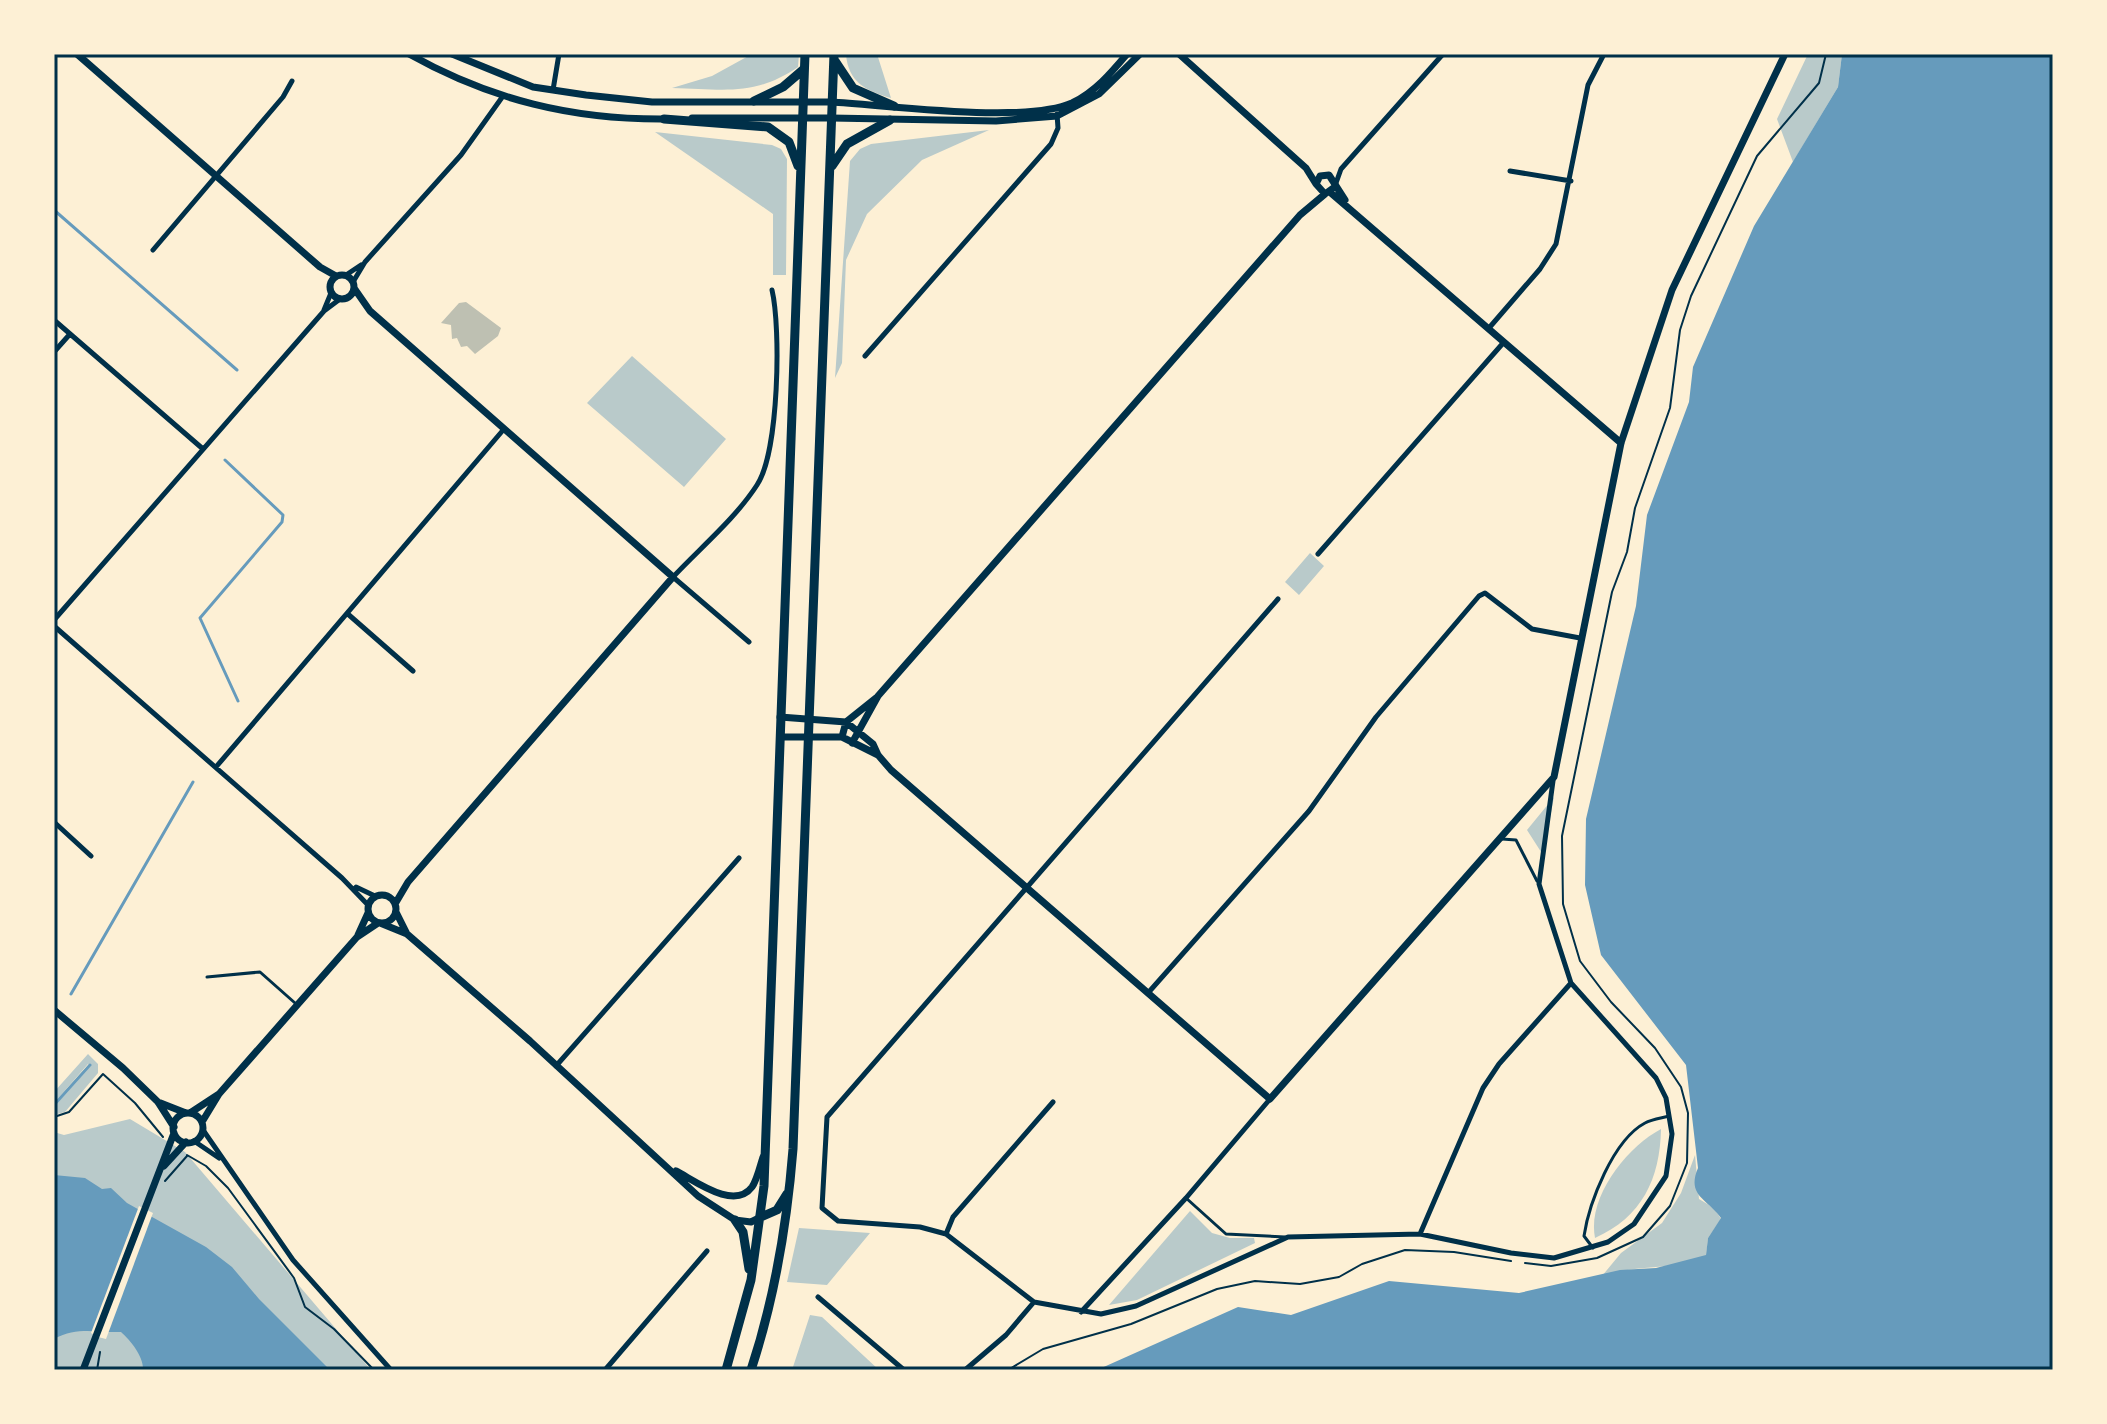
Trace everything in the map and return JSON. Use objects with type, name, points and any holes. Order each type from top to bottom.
[{"type":"highway","points":[[726,1370],[751,1280],[761,1217],[765,1153],[805,54]]},
{"type":"highway","points":[[751,1370],[770,1309],[790,1186],[834,56]]},
{"type":"highway","points":[[834,56],[853,88],[894,106]]},
{"type":"highway","points":[[754,101],[783,87],[804,69]]},
{"type":"highway","points":[[664,119],[768,127],[789,142],[800,169]]},
{"type":"highway","points":[[829,170],[847,144],[890,120]]},
{"type":"highway","points":[[761,1217],[777,1210],[790,1186]]},
{"type":"highway","points":[[735,1220],[743,1232],[751,1280]]},
{"type":"street","points":[[77,54],[320,267],[336,276],[346,275],[365,262],[461,155],[497,111],[503,96]]},
{"type":"street","points":[[409,54],[503,96],[568,113],[664,119],[802,117],[996,121],[1056,113],[1092,99],[1140,54]]},
{"type":"street","points":[[452,54],[533,87],[652,102],[831,102],[1056,113],[1086,95],[1127,54]]},
{"type":"street","points":[[553,91],[559,54]]},
{"type":"street","points":[[1171,54],[1186,62]]},
{"type":"street","points":[[1179,54],[1306,168],[1316,186]]},
{"type":"street","points":[[842,737],[846,722],[878,696],[1300,215],[1332,189],[1341,169],[1443,54]]},
{"type":"street","points":[[1489,328],[1540,269],[1556,244],[1588,85],[1604,54]]},
{"type":"street","points":[[1278,599],[827,1117],[822,1208],[828,1217],[838,1221],[920,1227],[946,1234],[1034,1302],[1101,1314],[1136,1306],[1288,1237],[1420,1234],[1511,1253],[1554,1258],[1593,1248],[1634,1224],[1666,1176],[1671,1150],[1666,1098],[1656,1078],[1571,983],[1539,884],[1554,777],[1621,443],[1672,290],[1785,54]]},
{"type":"street","points":[[153,250],[283,97],[292,81]]},
{"type":"street","points":[[865,356],[1051,144],[1058,128],[1056,113]]},
{"type":"street","points":[[1306,168],[1324,174],[1341,169]]},
{"type":"street","points":[[1510,171],[1571,181]]},
{"type":"street","points":[[1300,215],[1324,174]]},
{"type":"street","points":[[1324,174],[1332,189],[1348,205],[1621,443]]},
{"type":"street","points":[[1316,186],[1332,189]]},
{"type":"street","points":[[365,262],[354,285],[343,298],[324,311],[54,623],[351,885],[379,923],[407,934],[671,1168],[698,1196],[735,1220],[751,1222],[761,1217]]},
{"type":"street","points":[[320,267],[330,283],[331,293],[324,311]]},
{"type":"street","points":[[346,275],[365,307]]},
{"type":"street","points":[[330,283],[336,276]]},
{"type":"street","points":[[160,1171],[190,1142],[219,1094],[357,937],[379,923],[388,922],[408,882],[673,577],[758,485],[772,438],[777,313],[772,290]]},
{"type":"street","points":[[331,293],[365,307],[749,642]]},
{"type":"street","points":[[54,320],[203,449]]},
{"type":"street","points":[[54,352],[70,334]]},
{"type":"street","points":[[1318,554],[1504,342]]},
{"type":"street","points":[[216,767],[349,615],[440,501],[504,429]]},
{"type":"street","points":[[1148,994],[1309,811],[1376,717],[1479,596],[1485,593],[1532,629],[1580,638]]},
{"type":"street","points":[[349,615],[413,671]]},
{"type":"street","points":[[852,743],[878,696]]},
{"type":"street","points":[[780,717],[846,722],[873,744],[878,755]]},
{"type":"street","points":[[780,737],[842,737],[878,755],[1270,1099]]},
{"type":"street","points":[[1080,1312],[1186,1198],[1554,777]]},
{"type":"street","points":[[54,822],[91,856]]},
{"type":"street","points":[[556,1066],[739,858]]},
{"type":"street","points":[[351,885],[375,896],[385,895],[408,882]]},
{"type":"street","points":[[385,895],[396,908],[407,934]]},
{"type":"street","points":[[357,937],[375,896]]},
{"type":"street","points":[[1420,1234],[1483,1088],[1499,1064],[1571,983]]},
{"type":"street","points":[[54,1010],[94,1041],[158,1102],[174,1130],[224,1161]]},
{"type":"street","points":[[83,1370],[177,1119],[219,1094]]},
{"type":"street","points":[[158,1102],[189,1113],[202,1126],[293,1260],[391,1370]]},
{"type":"street","points":[[946,1234],[953,1217],[1053,1102]]},
{"type":"street","points":[[671,1168],[717,1192],[737,1195],[752,1187],[765,1153]]},
{"type":"street","points":[[605,1370],[707,1251]]},
{"type":"street","points":[[818,1297],[904,1370]]},
{"type":"street","points":[[965,1370],[1006,1335],[1034,1302]]},
{"type":"lane","points":[[1499,838],[1516,840],[1523,848],[1539,884]]},
{"type":"lane","points":[[207,977],[260,972],[299,1006]]},
{"type":"lane","points":[[1593,1248],[1584,1236],[1587,1212],[1599,1183],[1622,1146],[1644,1123],[1669,1116]]},
{"type":"lane","points":[[1186,1198],[1226,1234],[1288,1237]]},
{"type":"path","points":[[54,1117],[69,1112],[103,1074],[128,1095],[163,1136]]},
{"type":"path","points":[[164,1182],[188,1155],[206,1166],[228,1188],[294,1278],[305,1307],[334,1329],[374,1370]]},
{"type":"path","points":[[97,1370],[101,1346]]},
{"type":"shaded area","points":[[752,54],[799,54],[798,67],[782,77],[752,87],[723,90],[672,88],[712,76]]},
{"type":"shaded area","points":[[846,54],[877,54],[891,98],[860,84],[850,72]]},
{"type":"shaded area","points":[[1808,54],[1842,54],[1838,87],[1793,162],[1777,119]]},
{"type":"shaded area","points":[[989,130],[922,160],[867,214],[846,260],[842,363],[835,378],[850,161],[860,149],[871,144]]},
{"type":"shaded area","points":[[655,132],[772,145],[781,149],[787,159],[786,275],[773,275],[773,214]]},
{"type":"shaded area","points":[[632,356],[726,439],[684,487],[587,403]]},
{"type":"shaded area","points":[[1310,553],[1324,566],[1299,595],[1285,582]]},
{"type":"shaded area","points":[[1554,797],[1543,855],[1527,830]]},
{"type":"shaded area","points":[[88,1054],[98,1064],[98,1073],[65,1112],[54,1115],[54,1107],[91,1066],[88,1064],[54,1103],[54,1092]]},
{"type":"shaded area","points":[[130,1119],[185,1152],[371,1370],[54,1370],[54,1132],[64,1135]]},
{"type":"shaded area","points":[[1661,1129],[1657,1164],[1645,1194],[1625,1219],[1595,1238],[1597,1206],[1612,1175],[1635,1148]]},
{"type":"shaded area","points":[[1695,1155],[1699,1199],[1714,1208],[1721,1219],[1708,1238],[1706,1256],[1681,1264],[1602,1276],[1621,1253],[1662,1223],[1681,1193]]},
{"type":"shaded area","points":[[1190,1211],[1212,1233],[1230,1238],[1254,1238],[1255,1243],[1137,1300],[1109,1305]]},
{"type":"shaded area","points":[[799,1228],[870,1233],[827,1285],[787,1282]]},
{"type":"shaded area","points":[[810,1315],[822,1317],[879,1370],[792,1370]]},
{"type":"water","points":[[1842,54],[2053,54],[2053,1370],[1097,1370],[1238,1307],[1291,1315],[1389,1281],[1519,1293],[1620,1270],[1656,1268],[1706,1255],[1708,1238],[1721,1218],[1700,1196],[1695,1185],[1698,1168],[1686,1065],[1601,955],[1585,885],[1586,819],[1636,606],[1647,515],[1689,402],[1693,367],[1754,226],[1838,87]]},
{"type":"water","points":[[54,1175],[85,1178],[102,1189],[111,1188],[127,1203],[206,1247],[232,1267],[259,1299],[330,1370],[143,1370],[139,1355],[121,1332],[79,1331],[54,1339]]},
{"type":"pier","points":[[139,1206],[153,1213],[106,1339],[98,1337],[91,1333]]},
{"type":"building","points":[[466,302],[501,328],[498,336],[475,354],[467,346],[461,347],[457,338],[452,339],[451,325],[441,323],[459,303]]},
{"type":"waterway","points":[[54,210],[237,370]]},
{"type":"waterway","points":[[225,460],[283,515],[282,522],[200,618],[238,701]]},
{"type":"waterway","points":[[71,994],[193,782]]},
{"type":"waterway","points":[[54,1105],[90,1065]]}]
